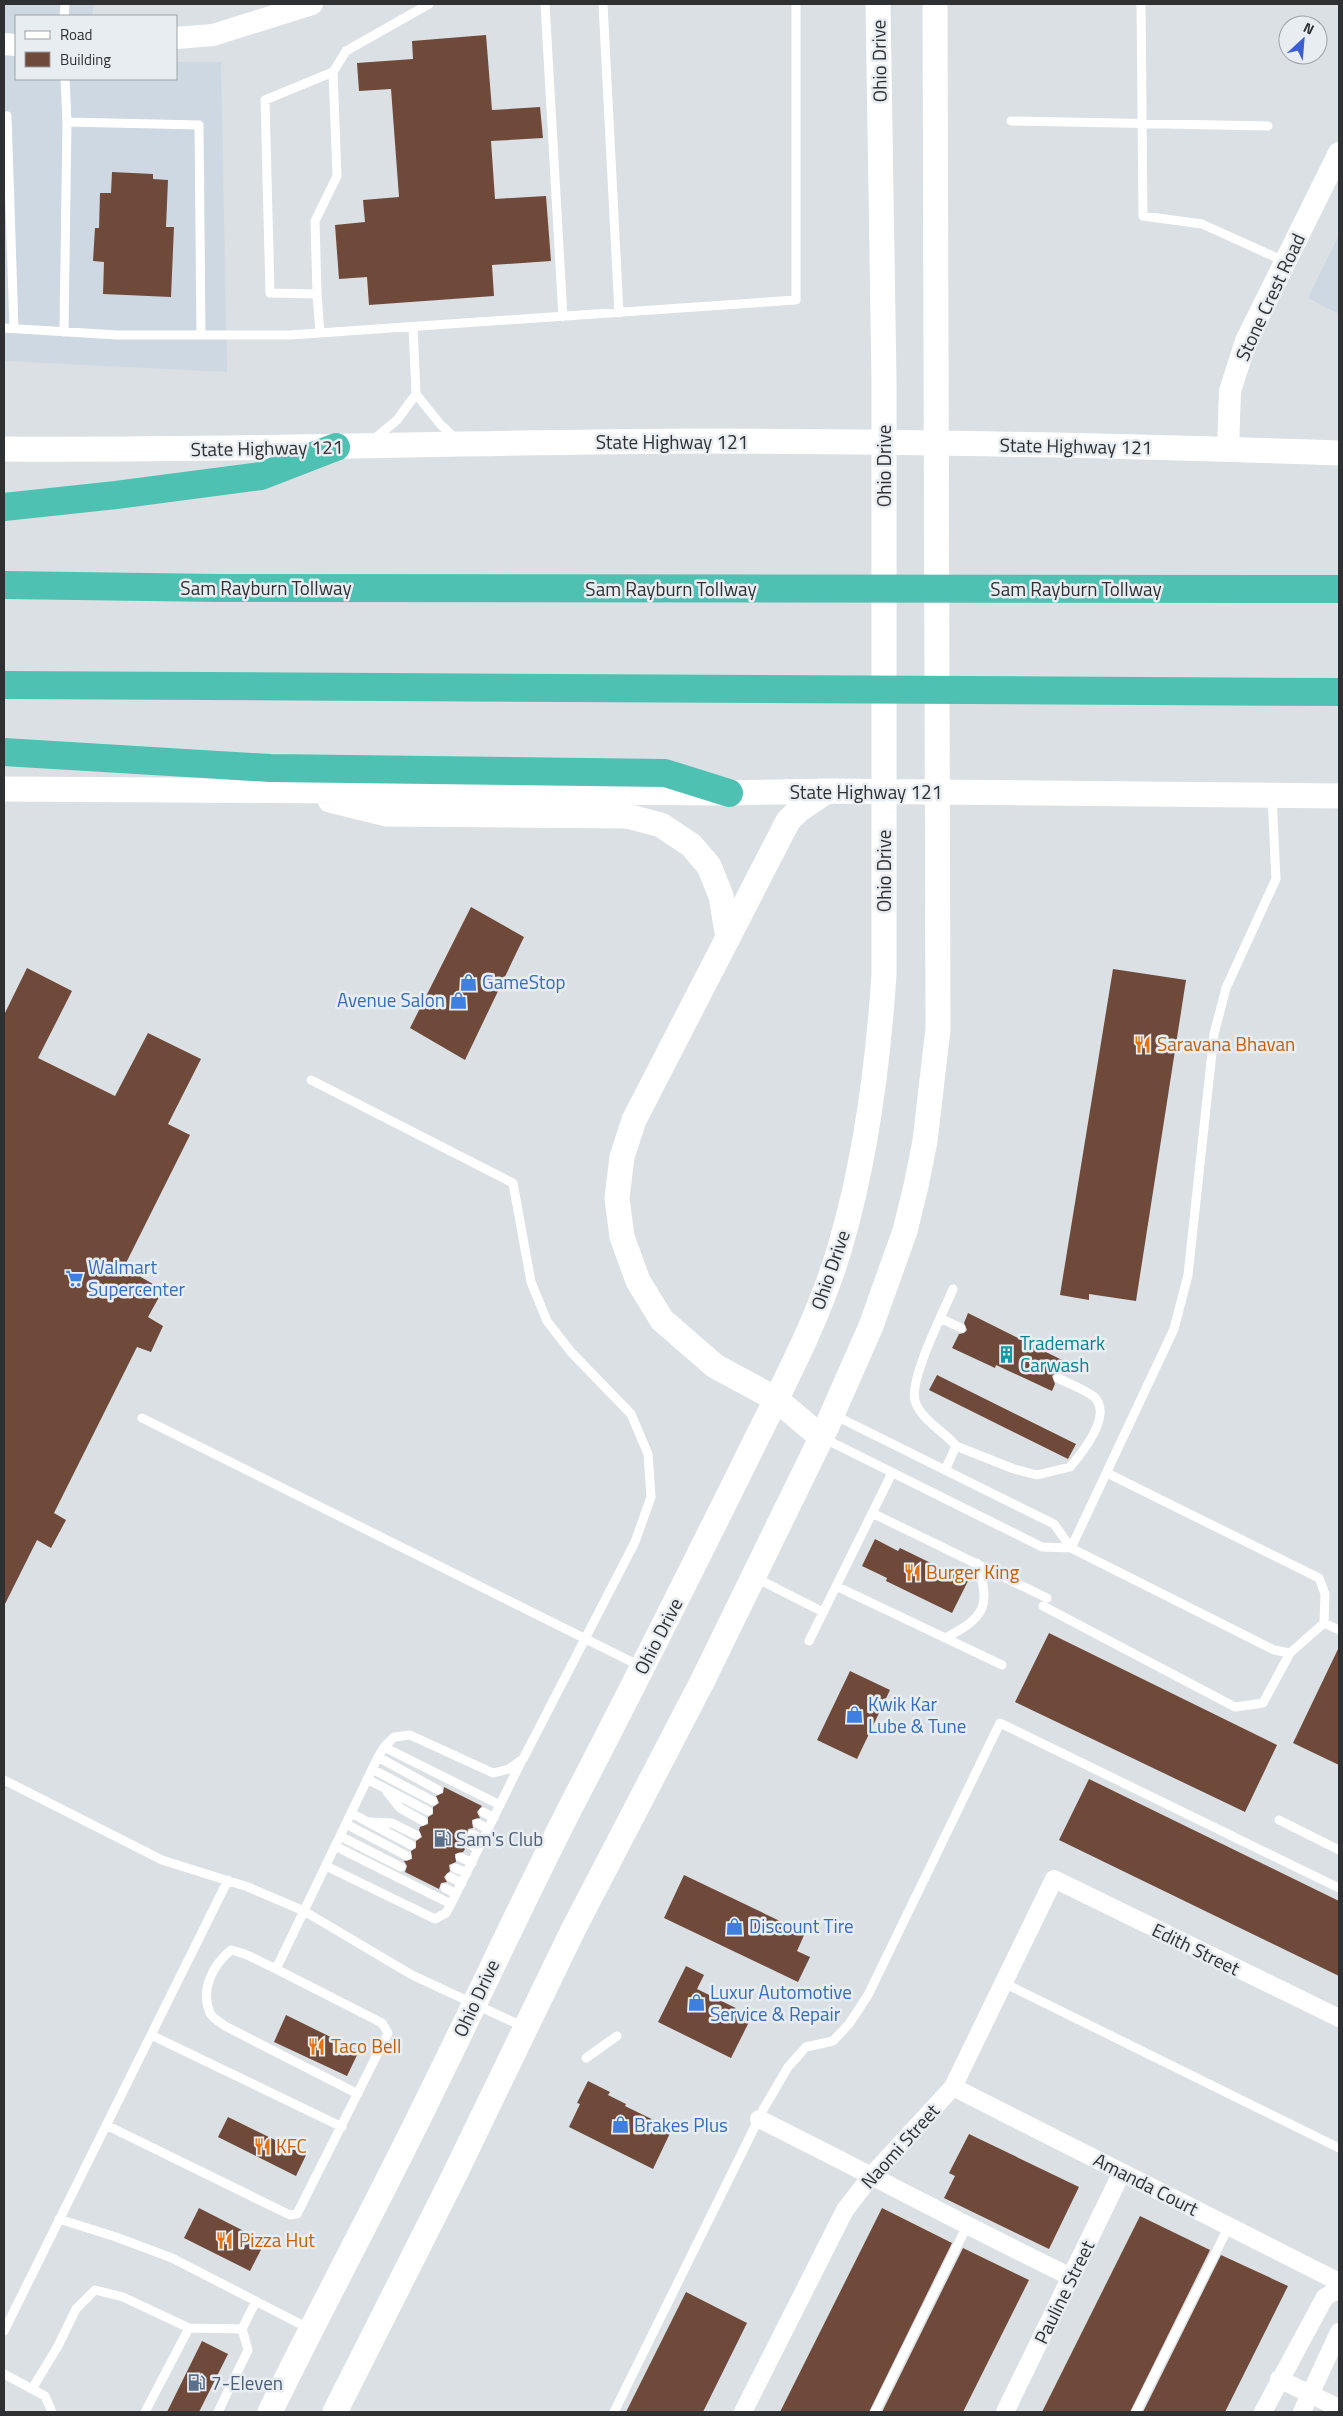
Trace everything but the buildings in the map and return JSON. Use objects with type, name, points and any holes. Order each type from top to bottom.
[{"type":"highway","points":[[4,507],[116,495],[260,476],[336,446]]},
{"type":"highway","name":"Sam Rayburn Tollway","points":[[4,585],[248,588],[1339,589]]},
{"type":"highway","points":[[4,685],[1339,692]]},
{"type":"highway","points":[[4,752],[270,768],[665,773],[729,793]]},
{"type":"main road","name":"Ohio Drive","points":[[270,2412],[310,2329],[433,2090],[521,1904],[643,1667],[776,1399],[813,1320],[841,1246],[866,1134],[878,1044],[884,974],[884,380],[878,4]]},
{"type":"main road","points":[[335,2412],[573,1930],[702,1682],[822,1438],[888,1283],[905,1231],[925,1141],[935,1071],[938,1029],[935,4]]},
{"type":"main road","name":"State Highway 121","points":[[4,449],[225,449],[700,441],[1055,444],[1339,453]]},
{"type":"main road","name":"State Highway 121","points":[[4,789],[729,793],[827,791],[1339,796]]},
{"type":"main road","points":[[286,790],[387,814],[627,816],[661,825],[691,845],[709,866],[721,896],[728,938]]},
{"type":"main road","points":[[822,1438],[776,1399],[715,1366],[662,1320],[638,1281],[622,1237],[617,1198],[622,1158],[634,1120],[788,821],[827,791]]},
{"type":"main road","points":[[776,1399],[832,1414]]},
{"type":"street","points":[[178,38],[212,35],[312,4]]},
{"type":"street","name":"Stone Crest Road","points":[[1228,449],[1230,391],[1246,341],[1339,153]]},
{"type":"street","name":"Naomi Street","points":[[743,2412],[845,2210],[872,2175],[954,2087],[1054,1879]]},
{"type":"street","name":"Edith Street","points":[[1054,1879],[1339,2018]]},
{"type":"street","name":"Amanda Court","points":[[954,2087],[1339,2282]]},
{"type":"street","points":[[759,2118],[967,2226],[1071,2277]]},
{"type":"street","name":"Pauline Street","points":[[1005,2412],[1122,2172]]},
{"type":"street","points":[[1263,2412],[1324,2297],[1339,2289]]},
{"type":"street","points":[[1302,2412],[1339,2332]]},
{"type":"street","points":[[1279,2379],[1339,2408]]},
{"type":"lane","points":[[320,333],[315,221],[337,176],[333,72],[346,50],[429,4]]},
{"type":"lane","points":[[544,4],[563,317]]},
{"type":"lane","points":[[603,4],[619,313]]},
{"type":"lane","points":[[4,328],[117,335],[320,333],[414,328],[796,300],[796,4]]},
{"type":"lane","points":[[1141,4],[1143,216],[1202,224],[1286,262]]},
{"type":"lane","points":[[317,294],[270,293],[265,100],[333,72]]},
{"type":"lane","points":[[64,332],[67,122],[65,80]]},
{"type":"lane","points":[[4,116],[7,116],[14,329]]},
{"type":"lane","points":[[1011,121],[1268,126]]},
{"type":"lane","points":[[67,122],[198,125],[201,335]]},
{"type":"lane","points":[[414,328],[416,394],[440,424],[462,445]]},
{"type":"lane","points":[[365,446],[397,420],[416,394]]},
{"type":"lane","points":[[1071,1548],[1174,1329],[1188,1275],[1214,1034],[1226,988],[1276,879],[1272,796]]},
{"type":"lane","points":[[311,1080],[514,1183],[531,1282],[547,1321],[571,1352],[631,1414],[648,1454],[651,1497],[635,1542],[584,1638],[446,1913],[435,1919],[326,1866]]},
{"type":"lane","points":[[954,1289],[940,1318],[917,1376],[915,1400],[925,1417],[956,1446],[1014,1469],[1037,1475],[1070,1467],[1095,1431],[1101,1409],[1095,1398],[1058,1378]]},
{"type":"lane","points":[[940,1318],[961,1328]]},
{"type":"lane","points":[[832,1414],[1054,1524],[1071,1548]]},
{"type":"lane","points":[[142,1418],[643,1667]]},
{"type":"lane","points":[[822,1438],[1042,1547],[1071,1548],[1274,1650],[1290,1653]]},
{"type":"lane","points":[[946,1470],[956,1446]]},
{"type":"lane","points":[[809,1641],[892,1473]]},
{"type":"lane","points":[[872,1513],[976,1564],[1235,1706],[1264,1703],[1290,1653],[1324,1623],[1325,1594],[1320,1578],[1106,1473]]},
{"type":"lane","points":[[946,1638],[974,1620],[984,1604],[984,1584],[976,1564]]},
{"type":"lane","points":[[753,1576],[824,1612]]},
{"type":"lane","points":[[836,1586],[1002,1665]]},
{"type":"lane","points":[[1324,1623],[1339,1630]]},
{"type":"lane","points":[[614,2412],[759,2118],[788,2067],[806,2047],[833,2040],[849,2024],[868,1995],[1000,1723],[1339,1888]]},
{"type":"lane","points":[[276,1968],[378,1757],[384,1747],[394,1737],[410,1735],[493,1773],[509,1768],[523,1759]]},
{"type":"lane","points":[[384,1747],[500,1805]]},
{"type":"lane","points":[[378,1757],[438,1790]]},
{"type":"lane","points":[[372,1769],[433,1801]]},
{"type":"lane","points":[[367,1779],[428,1811]]},
{"type":"lane","points":[[4,1780],[162,1860],[228,1880],[304,1911],[412,1975],[526,2028]]},
{"type":"lane","points":[[384,1788],[400,1808],[423,1820]]},
{"type":"lane","points":[[483,1812],[494,1818]]},
{"type":"lane","points":[[351,1813],[412,1846]]},
{"type":"lane","points":[[1279,1820],[1339,1850]]},
{"type":"lane","points":[[367,1822],[392,1823],[416,1835]]},
{"type":"lane","points":[[477,1823],[488,1829]]},
{"type":"lane","points":[[346,1824],[406,1856]]},
{"type":"lane","points":[[472,1834],[483,1839]]},
{"type":"lane","points":[[340,1836],[401,1866]]},
{"type":"lane","points":[[467,1843],[478,1849]]},
{"type":"lane","points":[[335,1846],[451,1904]]},
{"type":"lane","points":[[460,1857],[472,1863]]},
{"type":"lane","points":[[455,1868],[466,1873]]},
{"type":"lane","points":[[450,1877],[462,1883]]},
{"type":"lane","points":[[4,2331],[228,1880]]},
{"type":"lane","points":[[445,1888],[456,1894]]},
{"type":"lane","points":[[106,2125],[294,2216],[302,2207],[388,2034],[382,2023],[276,1968],[231,1950],[220,1959],[210,1976],[206,1994],[210,2014],[225,2026],[358,2094]]},
{"type":"lane","points":[[1004,1983],[1339,2148]]},
{"type":"lane","points":[[151,2035],[342,2127]]},
{"type":"lane","points":[[586,2058],[617,2036]]},
{"type":"lane","points":[[59,2219],[116,2237],[172,2258],[310,2329]]},
{"type":"lane","points":[[875,2412],[967,2226]]},
{"type":"lane","points":[[1136,2412],[1229,2226]]},
{"type":"lane","points":[[32,2389],[58,2346],[76,2309],[95,2290],[123,2297],[189,2328],[242,2330]]},
{"type":"lane","points":[[218,2412],[248,2350],[242,2330],[256,2301]]},
{"type":"lane","points":[[145,2412],[189,2328]]},
{"type":"lane","points":[[4,2374],[45,2396],[52,2412]]},
{"type":"shaded area","points":[[4,4],[94,4],[92,15],[15,15],[15,80],[178,80],[178,62],[221,62],[227,372],[4,361]]},
{"type":"shaded area","points":[[1339,235],[1339,314],[1308,298]]},
{"type":"place","name":"GameStop","points":[[468,982]]},
{"type":"place","name":"Avenue Salon","points":[[459,1000]]},
{"type":"place","name":"Saravana Bhavan","points":[[1143,1044]]},
{"type":"place","name":"Walmart Supercenter","points":[[74,1278]]},
{"type":"place","name":"Trademark Carwash","points":[[1006,1354]]},
{"type":"place","name":"Burger King","points":[[912,1572]]},
{"type":"place","name":"Kwik Kar Lube & Tune","points":[[854,1715]]},
{"type":"place","name":"Sam's Club","points":[[442,1839]]},
{"type":"place","name":"Discount Tire","points":[[735,1926]]},
{"type":"place","name":"Luxur Automotive Service & Repair","points":[[696,2003]]},
{"type":"place","name":"Taco Bell","points":[[317,2046]]},
{"type":"place","name":"Brakes Plus","points":[[620,2125]]},
{"type":"place","name":"KFC","points":[[262,2146]]},
{"type":"place","name":"Pizza Hut","points":[[225,2240]]},
{"type":"place","name":"7-Eleven","points":[[197,2383]]}]
